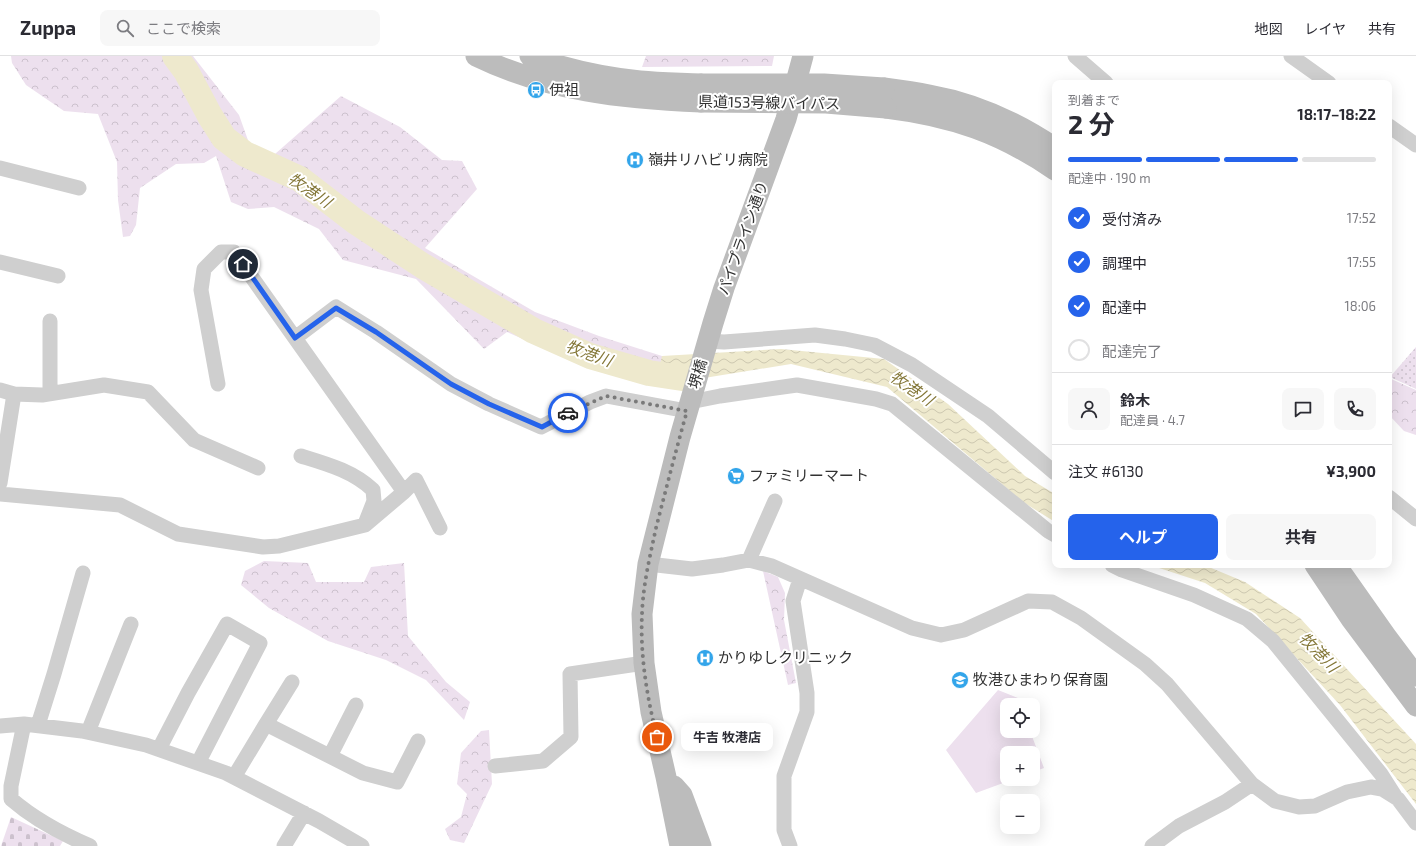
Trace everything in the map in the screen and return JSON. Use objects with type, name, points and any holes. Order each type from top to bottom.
[{"type":"main road","name":"県道153号線バイパス","points":[[476,56],[518,74],[574,90],[626,98],[824,84],[885,98],[982,130],[1029,153],[1052,168]]},
{"type":"main road","name":"県道153号線バイパス","points":[[530,56],[585,72],[701,93]]},
{"type":"main road","name":"パイプライン通り","points":[[706,346],[724,288],[786,119],[803,56]]},
{"type":"main road","name":"県道153号線バイパス","points":[[885,98],[930,95],[992,114],[1026,130],[1052,146]]},
{"type":"main road","name":"堺橋","points":[[689,403],[706,346]]},
{"type":"main road","points":[[680,846],[651,712],[644,663],[642,614],[648,564],[689,403]]},
{"type":"main road","points":[[1317,568],[1351,619],[1416,706]]},
{"type":"main road","points":[[1338,568],[1416,676]]},
{"type":"main road","points":[[666,777],[682,795],[701,846]]},
{"type":"street","points":[[1291,56],[1325,80]]},
{"type":"street","points":[[1077,57],[1103,80]]},
{"type":"street","points":[[1392,128],[1416,145]]},
{"type":"street","points":[[0,168],[79,188]]},
{"type":"street","points":[[218,384],[201,290],[204,269],[221,252],[234,252],[404,492]]},
{"type":"street","points":[[0,262],[58,276]]},
{"type":"street","points":[[295,338],[336,308],[376,332],[451,384],[489,404],[542,427],[590,402],[606,396],[689,403],[720,396],[797,385],[876,399],[892,404],[1042,527],[1052,533]]},
{"type":"street","points":[[50,321],[50,393]]},
{"type":"street","points":[[706,346],[724,342],[815,335],[874,345],[912,365],[988,416],[1052,471]]},
{"type":"street","points":[[0,483],[7,392],[50,393],[104,385],[148,392],[194,440],[258,468]]},
{"type":"street","points":[[301,456],[346,471],[363,480],[373,490],[374,501],[365,525]]},
{"type":"street","points":[[0,494],[120,505],[178,534],[263,547],[279,546],[365,525],[416,480],[440,528]]},
{"type":"street","points":[[1392,499],[1416,519]]},
{"type":"street","points":[[749,560],[775,501]]},
{"type":"street","points":[[648,564],[692,569],[749,560],[772,566],[912,628],[941,635],[964,630],[1028,601],[1052,602],[1081,618],[1145,664],[1167,684],[1252,784],[1275,801],[1299,807],[1316,806],[1347,792],[1372,787],[1382,789],[1398,799]]},
{"type":"street","points":[[1118,568],[1194,595],[1247,619],[1273,641],[1381,774],[1416,823]]},
{"type":"street","points":[[83,573],[54,674],[31,725],[5,800],[63,834],[90,846]]},
{"type":"street","points":[[790,846],[784,830],[784,776],[807,712],[807,693],[793,601],[800,579]]},
{"type":"street","points":[[88,732],[131,624]]},
{"type":"street","points":[[159,749],[188,693],[227,624],[260,643],[198,763]]},
{"type":"street","points":[[495,766],[543,761],[571,737],[570,674],[644,663]]},
{"type":"street","points":[[234,777],[292,682]]},
{"type":"street","points":[[330,756],[356,706]]},
{"type":"street","points":[[266,724],[363,773],[397,782],[418,741]]},
{"type":"street","points":[[0,726],[31,725],[88,732],[159,749],[234,777],[304,813],[362,846]]},
{"type":"street","points":[[1152,846],[1180,826],[1226,802],[1252,784]]},
{"type":"street","points":[[284,846],[304,813]]},
{"type":"green space","points":[[11,56],[193,56],[239,115],[249,143],[275,154],[341,96],[400,127],[442,160],[462,161],[477,189],[425,248],[535,312],[599,336],[662,356],[663,363],[622,359],[564,337],[555,353],[507,332],[484,349],[416,279],[343,260],[319,229],[274,207],[248,209],[231,202],[216,156],[204,163],[176,164],[140,188],[136,225],[130,236],[123,237],[118,200],[117,162],[98,114],[64,111],[26,85],[12,63]]},
{"type":"green space","points":[[646,56],[774,56],[772,66],[642,67]]},
{"type":"green space","points":[[1416,347],[1416,389],[1392,378],[1392,375]]},
{"type":"green space","points":[[1392,379],[1416,390],[1416,435],[1404,431],[1392,418]]},
{"type":"green space","points":[[264,561],[308,563],[316,582],[364,582],[371,567],[404,563],[408,636],[446,682],[470,702],[464,720],[426,680],[386,660],[328,641],[269,608],[241,585],[245,571]]},
{"type":"green space","points":[[763,571],[778,577],[785,593],[784,620],[796,683],[788,685]]},
{"type":"green space","points":[[998,690],[1018,698],[1000,698],[1000,738],[1033,738],[1036,746],[1000,746],[1000,784],[976,793],[946,750]]},
{"type":"green space","points":[[489,730],[492,784],[464,843],[450,840],[445,829],[461,817],[467,794],[457,784],[461,753],[481,731]]},
{"type":"green space","points":[[1040,757],[1044,768],[1040,769]]},
{"type":"green space","points":[[11,817],[63,841],[60,846],[1,846]]},
{"type":"water","name":"牧港川","points":[[781,349],[884,359],[948,404],[1025,476],[1052,492],[1052,520],[1023,502],[887,387],[791,364],[655,386],[662,356]]},
{"type":"water","name":"牧港川","points":[[1159,568],[1211,568],[1245,582],[1300,618],[1416,744],[1416,804],[1340,705],[1256,614],[1205,583]]},
{"type":"waterway","name":"牧港川","points":[[175,56],[186,71],[210,116],[224,138],[245,154],[300,179],[356,222],[423,266],[534,331],[590,356],[649,373],[682,378],[692,376]]},
{"type":"way so far","points":[[568,413],[606,396],[687,411],[659,515],[648,564],[642,614],[644,663],[651,712],[657,737]]},
{"type":"place","name":"伊祖","points":[[536,90]]},
{"type":"place","name":"嶺井リハビリ病院","points":[[635,160]]},
{"type":"place","name":"ファミリーマート","points":[[736,476]]},
{"type":"place","name":"かりゆしクリニック","points":[[705,658]]},
{"type":"place","name":"牧港ひまわり保育園","points":[[960,680]]},
{"type":"place","name":"牛吉 牧港店","points":[[657,737]]},
{"type":"route","points":[[243,264],[295,338],[336,308],[376,332],[451,384],[489,404],[542,427],[568,413]]}]
